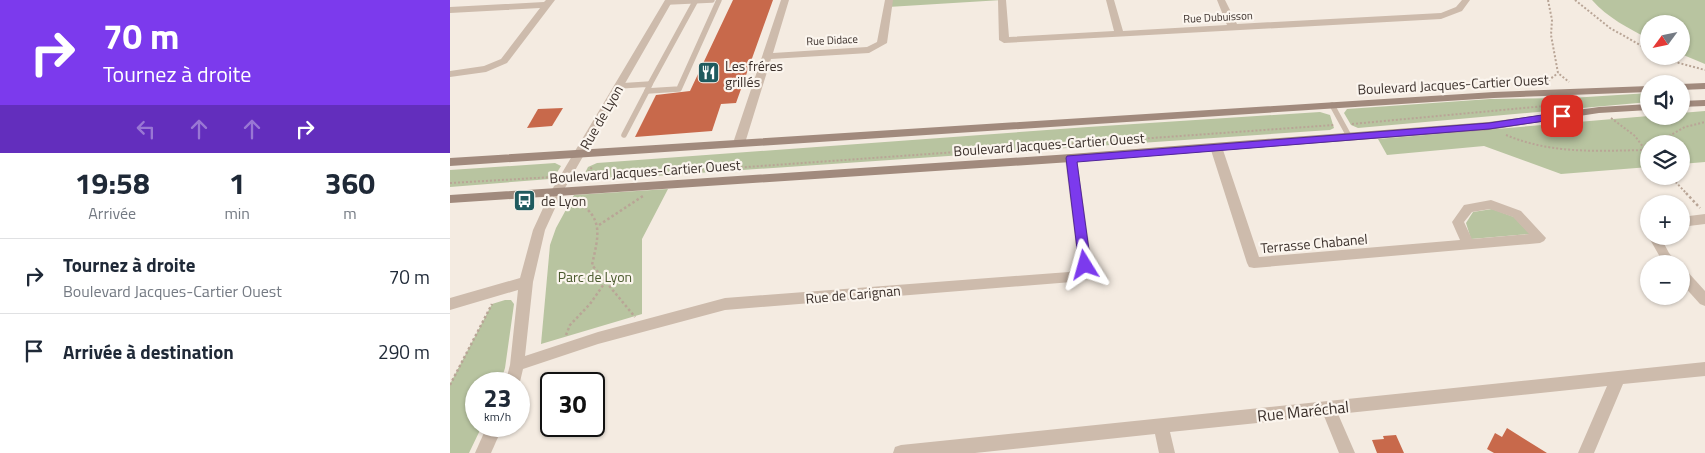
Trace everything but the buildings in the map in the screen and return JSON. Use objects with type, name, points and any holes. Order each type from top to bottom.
[{"type":"main road","points":[[1690,87],[1705,86]]},
{"type":"main road","name":"Boulevard Jacques-Cartier Ouest","points":[[450,162],[1494,95],[1640,90]]},
{"type":"main road","points":[[1690,103],[1705,102]]},
{"type":"main road","name":"Boulevard Jacques-Cartier Ouest","points":[[450,200],[1071,158],[1489,126],[1599,110],[1640,108]]},
{"type":"street","points":[[739,143],[785,0]]},
{"type":"street","name":"Rue Didace","points":[[767,56],[869,50],[882,43],[889,0]]},
{"type":"street","name":"Rue Dubuisson","points":[[1002,0],[1004,40],[1441,16],[1456,11],[1463,6],[1466,0]]},
{"type":"street","points":[[1110,0],[1119,33]]},
{"type":"street","points":[[1221,0],[1233,27]]},
{"type":"street","name":"Rue de Lyon","points":[[515,372],[526,282],[538,230],[556,192],[668,1]]},
{"type":"street","points":[[450,10],[549,2]]},
{"type":"street","points":[[450,74],[486,69],[504,60],[549,2]]},
{"type":"street","name":"Terrasse Chabanel","points":[[1216,147],[1254,263],[1468,245],[1540,238],[1517,214],[1491,204],[1468,208],[1458,222],[1468,245]]},
{"type":"street","name":"Rue de Carignan","points":[[517,365],[642,326],[725,304],[1072,277],[1085,265],[1071,158]]},
{"type":"street","points":[[1690,221],[1705,219]]},
{"type":"street","points":[[450,304],[526,282]]},
{"type":"street","points":[[1690,284],[1705,300]]},
{"type":"street","name":"Rue Maréchal","points":[[900,453],[991,448],[1161,426],[1705,368]]},
{"type":"street","points":[[1586,453],[1618,378]]},
{"type":"street","points":[[1328,408],[1346,453]]},
{"type":"street","points":[[1161,426],[1167,453]]},
{"type":"street","points":[[483,453],[490,437]]},
{"type":"lane","points":[[624,135],[696,0]]},
{"type":"lane","points":[[668,1],[712,0]]},
{"type":"lane","points":[[647,91],[679,89],[719,0]]},
{"type":"lane","points":[[619,86],[650,84]]},
{"type":"lane","points":[[1332,105],[1349,136]]},
{"type":"path","points":[[1548,0],[1552,20],[1551,35],[1558,73]]},
{"type":"path","points":[[1575,0],[1597,21],[1620,36],[1640,46]]},
{"type":"path","points":[[1686,65],[1705,70]]},
{"type":"path","name":"Boulevard Jacques-Cartier Ouest","points":[[646,174],[1342,125],[1562,104]]},
{"type":"path","points":[[1670,135],[1696,122],[1705,122]]},
{"type":"path","points":[[1489,126],[1519,142],[1573,152],[1640,150]]},
{"type":"path","name":"Boulevard Jacques-Cartier Ouest","points":[[450,183],[566,177],[585,179],[592,167]]},
{"type":"path","points":[[599,225],[636,203],[656,185]]},
{"type":"path","points":[[1679,185],[1705,212]]},
{"type":"path","points":[[556,192],[588,206],[599,225],[592,265],[642,326]]},
{"type":"path","points":[[559,352],[570,325],[590,304],[606,280]]},
{"type":"path","points":[[450,385],[500,289]]},
{"type":"green space","points":[[889,0],[1002,0],[888,7]]},
{"type":"green space","points":[[1592,0],[1705,0],[1705,64],[1690,58],[1690,15],[1640,15],[1640,34],[1626,27]]},
{"type":"green space","points":[[1640,94],[1640,103],[1358,128],[1351,125],[1344,113],[1347,109],[1490,99],[1571,98]]},
{"type":"green space","points":[[1705,111],[1705,162],[1690,163],[1690,135],[1640,135],[1640,168],[1561,174],[1484,146],[1387,155],[1378,139],[1640,117],[1640,125],[1690,125],[1690,112]]},
{"type":"green space","points":[[1320,112],[1330,115],[1334,128],[1330,130],[581,181],[588,167],[597,163]]},
{"type":"green space","points":[[555,163],[561,166],[550,179],[450,187],[450,170]]},
{"type":"green space","name":"Parc de Lyon","points":[[668,189],[642,239],[642,314],[541,344],[550,245],[556,228],[574,195]]},
{"type":"green space","points":[[1492,209],[1514,217],[1530,234],[1471,239],[1466,223],[1473,212]]},
{"type":"green space","points":[[511,300],[514,304],[505,368],[504,372],[465,372],[465,437],[477,437],[469,453],[450,453],[450,384],[492,304]]},
{"type":"place","name":"Les fréres grillés","points":[[709,73]]},
{"type":"place","name":"de Lyon","points":[[525,200]]},
{"type":"route","points":[[1085,265],[1071,158],[1489,126],[1562,116]]}]
